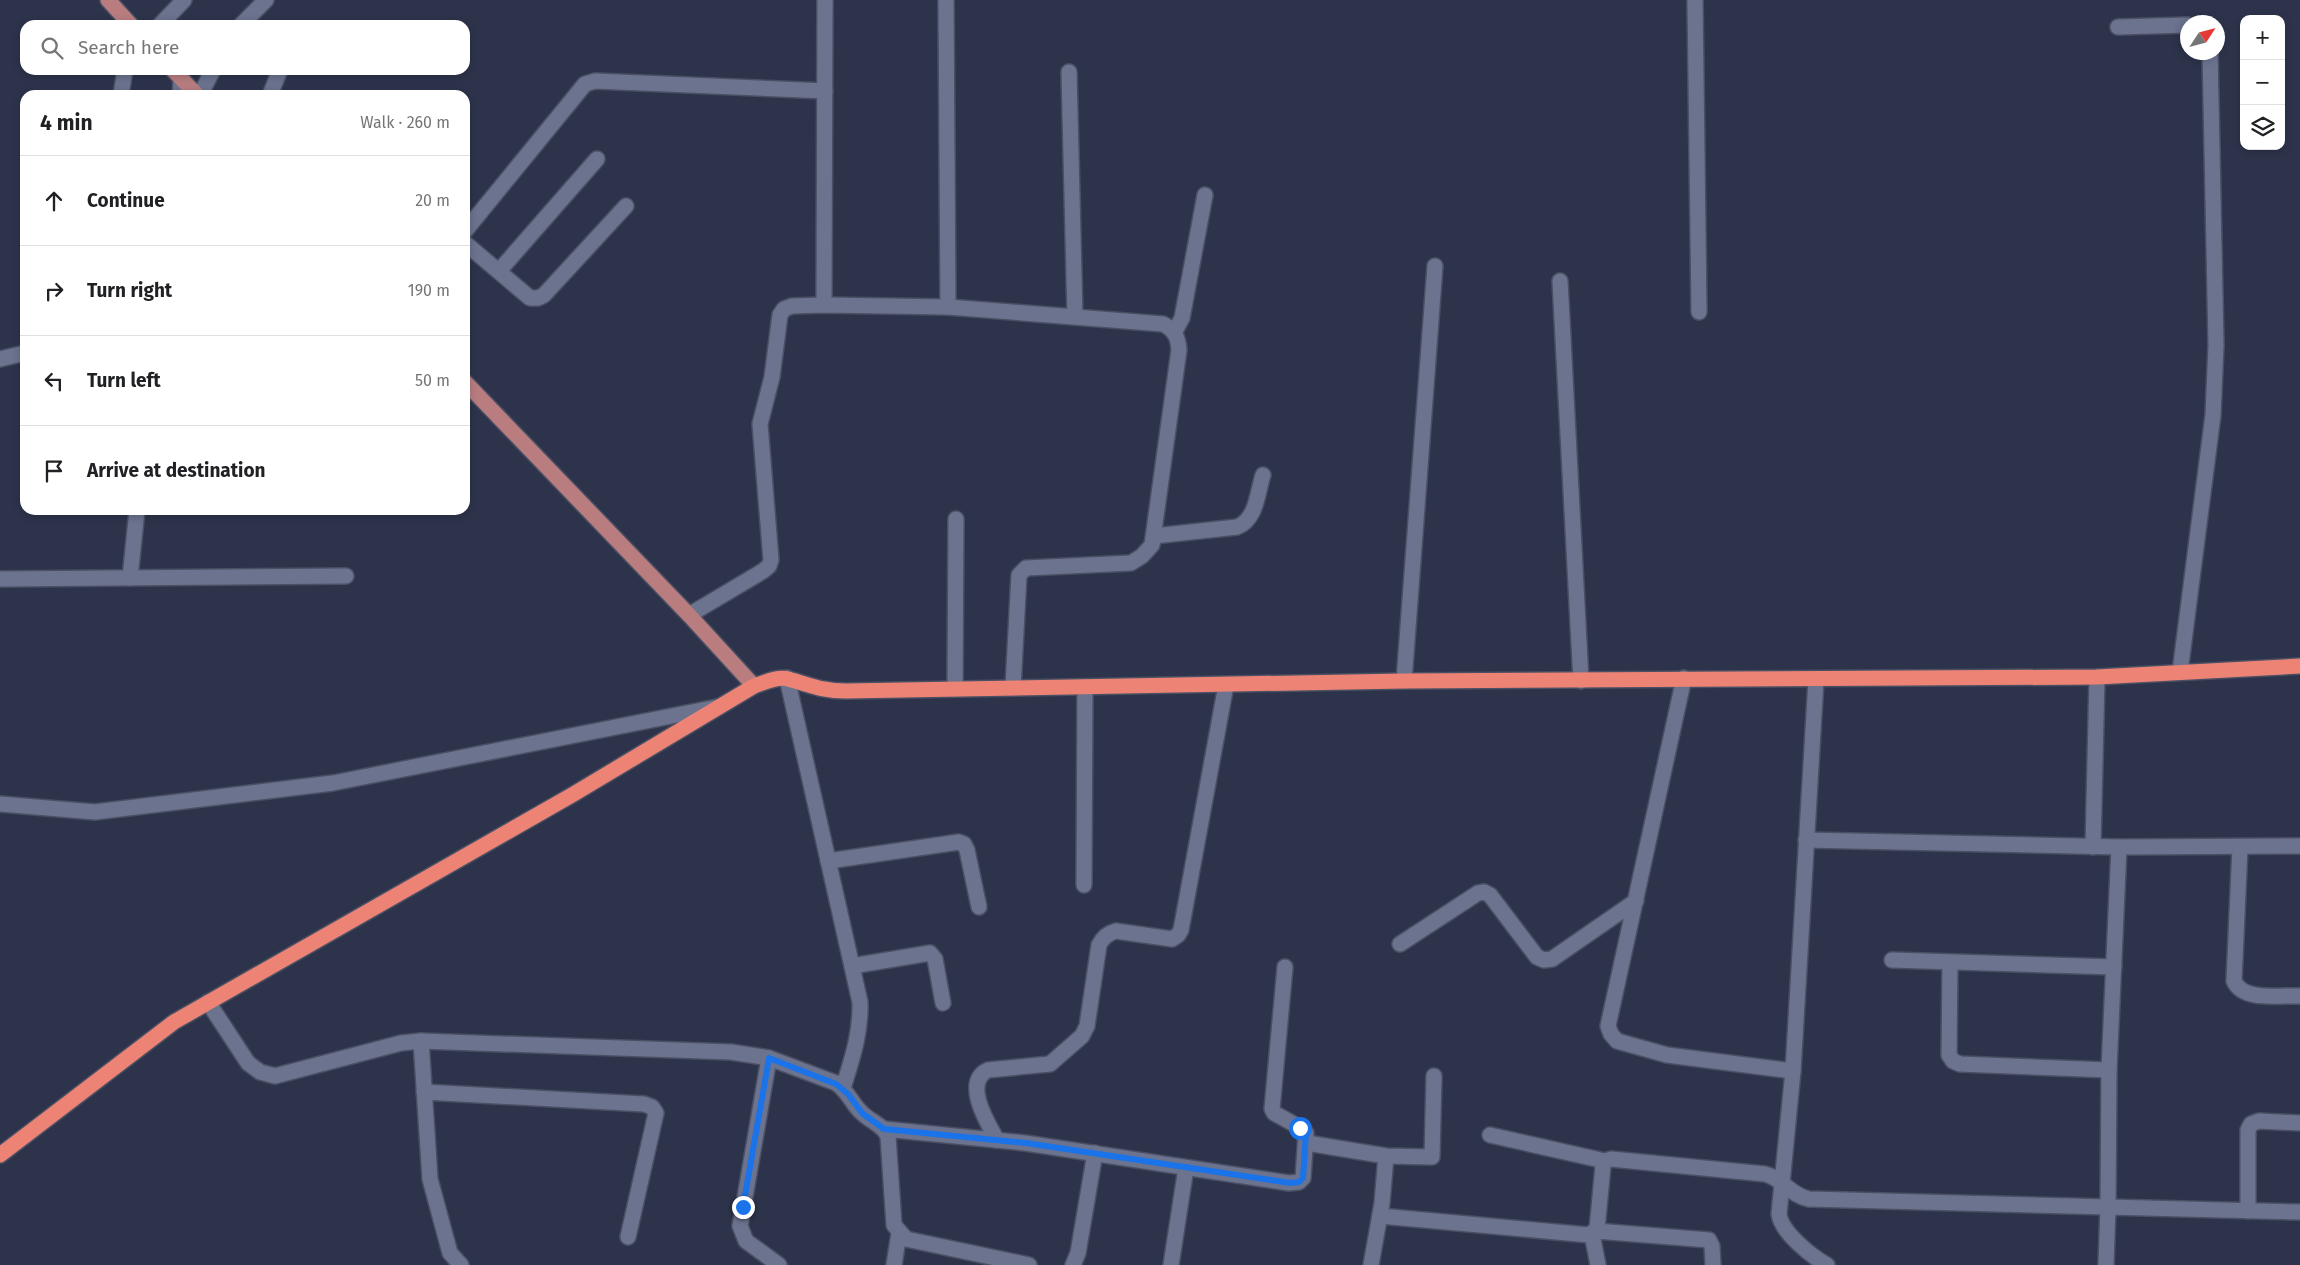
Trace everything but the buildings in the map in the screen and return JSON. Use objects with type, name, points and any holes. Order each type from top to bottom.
[{"type":"highway","points":[[0,1155],[174,1022],[572,795],[754,686],[787,678],[830,691],[1404,681],[2097,677],[2300,666]]},
{"type":"main road","points":[[108,0],[126,20]]},
{"type":"main road","points":[[178,75],[193,90]]},
{"type":"main road","points":[[470,388],[689,615],[754,686]]},
{"type":"street","points":[[165,20],[184,0]]},
{"type":"street","points":[[246,20],[266,0]]},
{"type":"street","points":[[824,305],[825,0]]},
{"type":"street","points":[[946,0],[948,308]]},
{"type":"street","points":[[1695,0],[1699,312]]},
{"type":"street","points":[[2118,27],[2180,25]]},
{"type":"street","points":[[2180,672],[2208,468],[2214,405],[2216,345],[2210,60]]},
{"type":"street","points":[[1069,72],[1075,317]]},
{"type":"street","points":[[122,90],[124,75]]},
{"type":"street","points":[[177,75],[179,90]]},
{"type":"street","points":[[201,90],[210,75]]},
{"type":"street","points":[[272,90],[278,75]]},
{"type":"street","points":[[470,225],[576,92],[585,84],[595,81],[825,91]]},
{"type":"street","points":[[499,271],[597,159]]},
{"type":"street","points":[[1174,333],[1183,312],[1205,195]]},
{"type":"street","points":[[470,247],[530,298],[538,298],[544,295],[626,206]]},
{"type":"street","points":[[1404,681],[1435,266]]},
{"type":"street","points":[[1560,280],[1581,680]]},
{"type":"street","points":[[689,615],[769,566],[771,560],[760,424],[772,376],[780,315],[784,309],[792,306],[824,305],[948,308],[1163,324],[1172,328],[1178,338],[1179,350],[1152,545],[1142,556],[1131,563],[1026,568],[1022,570],[1019,575],[1013,688]]},
{"type":"street","points":[[0,359],[20,354]]},
{"type":"street","points":[[1154,536],[1237,527],[1246,523],[1251,517],[1262,475]]},
{"type":"street","points":[[130,578],[136,515]]},
{"type":"street","points":[[956,520],[956,689]]},
{"type":"street","points":[[0,579],[346,576]]},
{"type":"street","points":[[2093,847],[2097,677]]},
{"type":"street","points":[[787,678],[860,1002],[861,1020],[858,1041],[843,1088]]},
{"type":"street","points":[[1684,678],[1608,1026],[1611,1034],[1617,1041],[1683,1058],[1793,1070]]},
{"type":"street","points":[[1816,680],[1793,1070],[1779,1214],[1780,1222],[1814,1257],[1827,1265]]},
{"type":"street","points":[[997,1140],[979,1106],[978,1078],[982,1072],[1050,1064],[1082,1036],[1087,1026],[1099,944],[1102,938],[1109,933],[1116,931],[1172,939],[1181,930],[1226,685]]},
{"type":"street","points":[[1084,886],[1085,687]]},
{"type":"street","points":[[0,804],[94,812],[333,782],[721,706]]},
{"type":"street","points":[[1806,840],[2093,847],[2300,846]]},
{"type":"street","points":[[828,861],[959,842],[967,850],[979,907]]},
{"type":"street","points":[[2106,1265],[2109,1070],[2119,847]]},
{"type":"street","points":[[2240,847],[2234,981],[2238,988],[2246,994],[2300,996]]},
{"type":"street","points":[[1400,944],[1478,893],[1484,892],[1490,895],[1537,957],[1544,960],[1552,959],[1636,901]]},
{"type":"street","points":[[852,966],[930,953],[935,959],[943,1003]]},
{"type":"street","points":[[1892,960],[2114,967]]},
{"type":"street","points":[[1950,962],[1949,1055],[1953,1061],[1960,1064],[2109,1070]]},
{"type":"street","points":[[884,1129],[997,1140],[1290,1183],[1299,1182],[1303,1178],[1307,1143],[1304,1130],[1274,1113],[1272,1109],[1285,967]]},
{"type":"street","points":[[208,1002],[248,1063],[260,1072],[275,1076],[401,1043],[421,1041],[731,1052],[769,1058],[843,1088],[862,1113],[884,1129],[888,1136],[894,1225],[906,1239],[1029,1265]]},
{"type":"street","points":[[421,1041],[428,1169],[432,1192],[450,1253],[461,1265]]},
{"type":"street","points":[[769,1058],[740,1226],[746,1241],[779,1265]]},
{"type":"street","points":[[1307,1143],[1386,1156],[1432,1157],[1434,1076]]},
{"type":"street","points":[[424,1092],[644,1104],[652,1107],[656,1113],[628,1237]]},
{"type":"street","points":[[2248,1211],[2248,1130],[2251,1124],[2259,1121],[2300,1123]]},
{"type":"street","points":[[1490,1135],[1605,1161],[1611,1159],[1765,1174],[1775,1178],[1795,1194],[1809,1199],[2300,1212]]},
{"type":"street","points":[[1073,1265],[1078,1253],[1096,1154]]},
{"type":"street","points":[[1371,1265],[1380,1216],[1386,1156]]},
{"type":"street","points":[[1598,1265],[1594,1232],[1605,1161]]},
{"type":"street","points":[[1171,1265],[1186,1168]]},
{"type":"street","points":[[1380,1216],[1709,1240],[1712,1246],[1713,1265]]},
{"type":"street","points":[[894,1265],[899,1232]]},
{"type":"route","points":[[743,1207],[769,1058],[793,1066],[843,1088],[857,1108],[867,1118],[884,1129],[1026,1143],[1290,1183],[1299,1182],[1303,1178],[1307,1143],[1306,1133],[1300,1128]]}]
